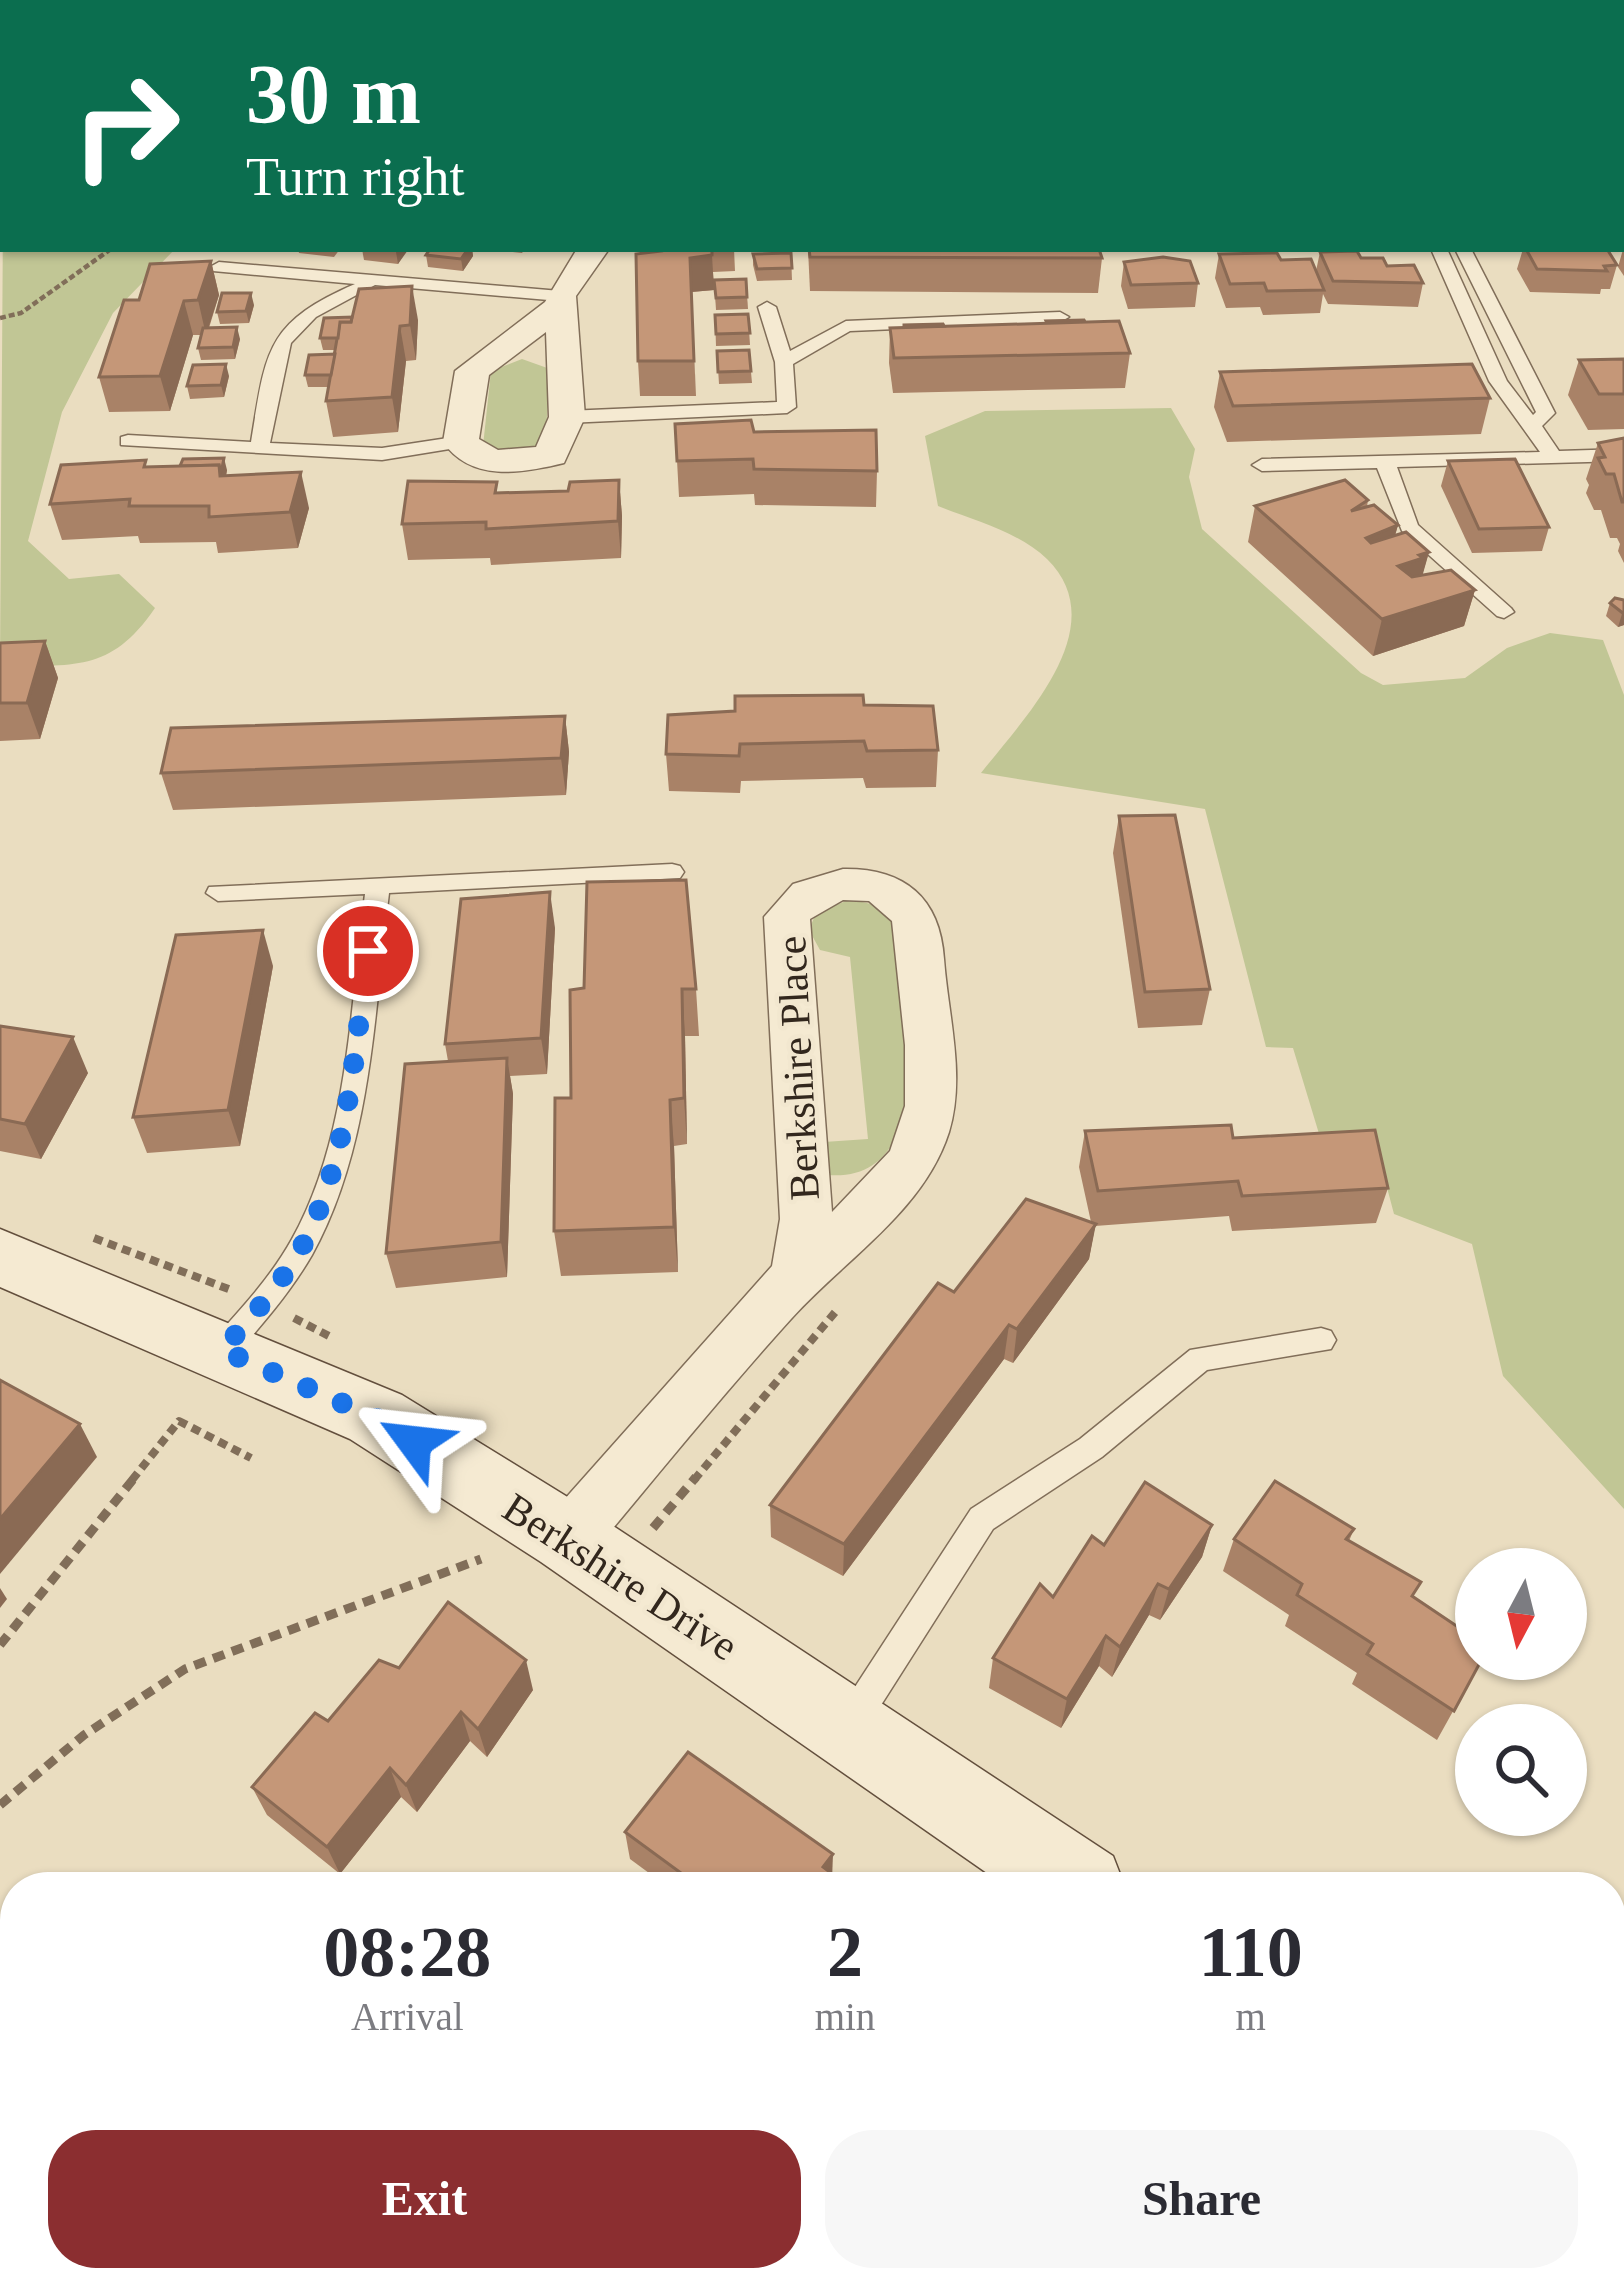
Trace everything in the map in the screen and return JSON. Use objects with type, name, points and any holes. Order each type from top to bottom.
[{"type":"street","points":[[561,300],[567,417],[551,455],[508,465],[476,458],[461,442],[472,371],[561,300],[591,252]]},
{"type":"street","name":"Berkshire Place","points":[[568,1538],[798,1275],[905,1170],[932,1098],[914,917],[889,892],[862,885],[810,893],[794,903],[787,917],[806,1219],[806,1246],[798,1275]]},
{"type":"street","name":"Berkshire Drive","points":[[0,1257],[243,1327],[376,1418],[568,1538],[1060,1872]]},
{"type":"lane","points":[[1440,252],[1488,362],[1517,414],[1535,423],[1552,457]]},
{"type":"lane","points":[[1464,252],[1546,413],[1535,423]]},
{"type":"lane","points":[[219,267],[561,300]]},
{"type":"lane","points":[[260,446],[277,346],[309,308],[376,281]]},
{"type":"lane","points":[[567,417],[787,407],[784,362],[767,307]]},
{"type":"lane","points":[[784,362],[846,326],[1060,317]]},
{"type":"lane","points":[[1488,362],[1516,360]]},
{"type":"lane","points":[[128,442],[382,454],[461,442]]},
{"type":"lane","points":[[1262,465],[1624,454]]},
{"type":"lane","points":[[1385,462],[1408,527],[1504,612]]},
{"type":"lane","points":[[218,893],[672,872]]},
{"type":"lane","points":[[243,1327],[310,1232],[332,1167],[357,1058],[378,887]]},
{"type":"lane","points":[[848,1728],[982,1519],[1090,1448],[1200,1359],[1321,1340]]},
{"type":"path","points":[[0,318],[21,313],[107,252]]},
{"type":"path","points":[[85,1235],[243,1327],[332,1338]]},
{"type":"path","points":[[672,1540],[653,1528],[844,1302]]},
{"type":"path","points":[[0,1645],[179,1421],[251,1458]]},
{"type":"path","points":[[0,1805],[84,1735],[185,1670],[481,1559]]},
{"type":"green space","points":[[3,252],[172,252],[113,313],[62,412],[28,541],[69,579],[119,574],[155,608],[122,645],[105,655],[69,664],[0,667]]},
{"type":"green space","points":[[522,359],[550,369],[545,446],[509,457],[483,446],[491,371]]},
{"type":"green space","points":[[1171,408],[1195,449],[1189,477],[1202,529],[1361,673],[1383,685],[1465,678],[1507,648],[1550,633],[1603,640],[1624,695],[1624,1509],[1503,1376],[1472,1244],[1394,1214],[1381,1165],[1320,1137],[1293,1048],[1266,1047],[1205,809],[981,773],[1056,670],[1068,641],[1072,613],[1065,585],[1036,550],[938,506],[925,436],[985,411]]},
{"type":"green space","points":[[846,901],[879,908],[897,930],[908,1076],[897,1135],[882,1157],[860,1171],[828,1175],[824,1142],[868,1139],[850,957],[820,950],[809,930],[816,913]]},
{"type":"building","points":[[428,252],[466,252],[461,259],[426,255]]},
{"type":"building","points":[[712,252],[690,258],[694,361],[638,361],[636,254]]},
{"type":"building","points":[[809,252],[1100,252],[1102,258],[810,257]]},
{"type":"building","points":[[1320,252],[1358,252],[1361,258],[1383,258],[1387,266],[1414,265],[1423,283],[1333,281]]},
{"type":"building","points":[[1528,252],[1609,252],[1617,265],[1604,266],[1607,271],[1537,269]]},
{"type":"building","points":[[791,253],[792,268],[757,269],[753,254]]},
{"type":"building","points":[[1277,253],[1281,260],[1311,259],[1324,290],[1267,291],[1264,283],[1230,284],[1219,254]]},
{"type":"building","points":[[1163,257],[1190,261],[1198,283],[1131,285],[1124,262]]},
{"type":"building","points":[[211,261],[198,300],[184,301],[160,376],[99,377],[124,300],[139,300],[150,264]]},
{"type":"building","points":[[746,279],[747,297],[716,298],[714,280]]},
{"type":"building","points":[[412,286],[410,325],[400,326],[392,397],[326,401],[340,322],[351,322],[359,289]]},
{"type":"building","points":[[222,293],[251,293],[246,311],[217,312]]},
{"type":"building","points":[[748,314],[750,333],[716,334],[715,315]]},
{"type":"building","points":[[352,317],[351,322],[340,322],[338,338],[320,338],[324,318]]},
{"type":"building","points":[[1119,321],[1130,353],[894,358],[890,328]]},
{"type":"building","points":[[237,327],[233,347],[198,348],[203,328]]},
{"type":"building","points":[[749,350],[751,371],[718,372],[717,351]]},
{"type":"building","points":[[335,354],[331,375],[305,375],[309,355]]},
{"type":"building","points":[[1624,359],[1624,394],[1599,394],[1579,360]]},
{"type":"building","points":[[226,364],[221,385],[187,386],[193,365]]},
{"type":"building","points":[[1472,364],[1490,398],[1233,406],[1220,372]]},
{"type":"building","points":[[751,420],[754,432],[876,430],[877,471],[754,469],[753,459],[677,461],[675,424]]},
{"type":"building","points":[[1624,438],[1622,502],[1614,474],[1606,474],[1598,458],[1605,457],[1598,443]]},
{"type":"building","points":[[224,458],[221,473],[219,465],[180,466],[183,459]]},
{"type":"building","points":[[1515,459],[1549,527],[1479,529],[1448,461]]},
{"type":"building","points":[[146,460],[144,467],[219,465],[220,476],[301,472],[290,512],[209,517],[209,506],[129,506],[130,499],[50,504],[61,465]]},
{"type":"building","points":[[619,480],[618,521],[486,529],[486,522],[402,524],[408,481],[497,482],[495,493],[568,491],[570,482]]},
{"type":"building","points":[[1345,480],[1368,500],[1351,511],[1374,505],[1398,525],[1366,538],[1371,543],[1406,532],[1429,552],[1398,566],[1412,577],[1451,570],[1475,590],[1382,619],[1255,506]]},
{"type":"building","points":[[1615,598],[1624,600],[1624,614],[1610,603]]},
{"type":"building","points":[[45,641],[27,703],[0,703],[0,643]]},
{"type":"building","points":[[863,695],[864,705],[933,706],[938,750],[867,751],[864,741],[740,744],[739,756],[666,754],[668,715],[735,711],[735,696]]},
{"type":"building","points":[[565,716],[561,758],[161,773],[171,728]]},
{"type":"building","points":[[1175,815],[1210,989],[1145,992],[1119,816]]},
{"type":"building","points":[[686,880],[696,989],[682,989],[684,1098],[670,1100],[674,1227],[554,1231],[555,1098],[571,1098],[570,990],[584,988],[587,882]]},
{"type":"building","points":[[550,892],[541,1038],[445,1044],[461,899]]},
{"type":"building","points":[[263,930],[228,1110],[133,1117],[176,935]]},
{"type":"building","points":[[0,1026],[73,1037],[25,1124],[0,1119]]},
{"type":"building","points":[[507,1058],[501,1242],[386,1253],[405,1064]]},
{"type":"building","points":[[1231,1125],[1233,1138],[1375,1130],[1388,1188],[1242,1196],[1238,1181],[1098,1191],[1085,1131]]},
{"type":"building","points":[[1026,1199],[1096,1224],[1017,1329],[1009,1325],[844,1544],[770,1505],[938,1283],[954,1292]]},
{"type":"building","points":[[0,1380],[80,1424],[0,1519]]},
{"type":"building","points":[[1275,1481],[1354,1529],[1346,1539],[1421,1582],[1412,1596],[1455,1625],[1455,1680],[1471,1680],[1454,1711],[1367,1654],[1373,1644],[1297,1595],[1302,1584],[1234,1539]]},
{"type":"building","points":[[1145,1482],[1212,1525],[1169,1589],[1158,1584],[1120,1647],[1106,1636],[1067,1699],[993,1658],[1040,1584],[1053,1597],[1092,1536],[1104,1545]]},
{"type":"building","points":[[448,1602],[526,1660],[478,1729],[461,1712],[406,1785],[390,1768],[327,1847],[252,1787],[315,1713],[328,1721],[379,1660],[399,1668]]},
{"type":"building","points":[[688,1752],[833,1854],[823,1867],[830,1872],[680,1872],[625,1832]]},
{"type":"route","points":[[368,951],[357,1058],[332,1167],[310,1232],[264,1303],[222,1350],[376,1418],[414,1442]]}]
